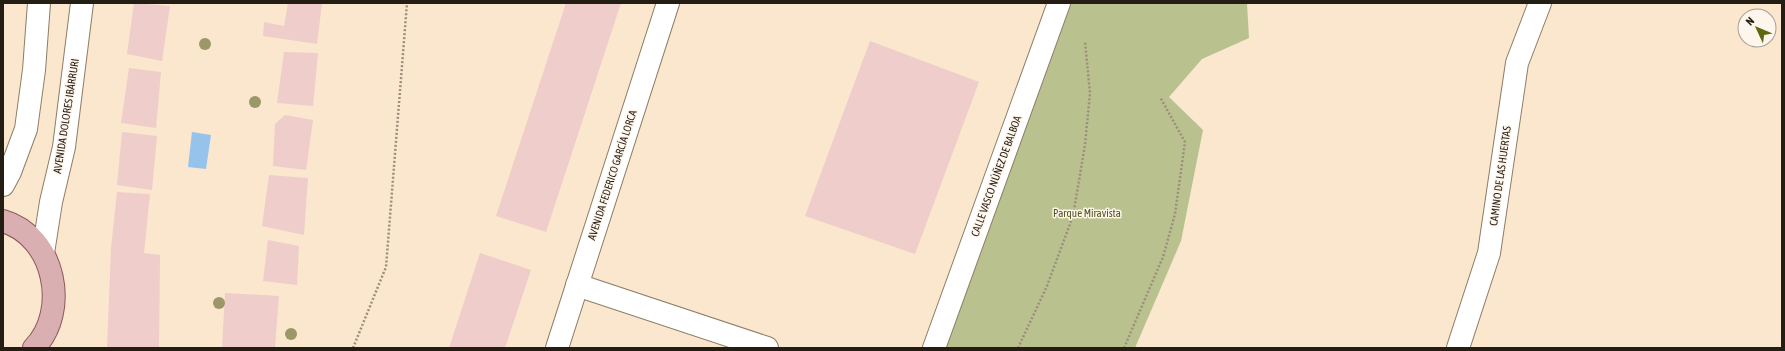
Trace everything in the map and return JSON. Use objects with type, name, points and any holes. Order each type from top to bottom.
[{"type":"main road","points":[[3,221],[28,235],[43,253],[52,275],[55,298],[51,322],[40,342],[34,348]]},
{"type":"street","points":[[3,185],[10,172],[26,129],[34,70],[38,3]]},
{"type":"street","name":"AVENIDA DOLORES IBÁRRURI","points":[[43,253],[51,202],[64,146],[82,3]]},
{"type":"street","name":"AVENIDA FEDERICO GARCÍA LORCA","points":[[557,348],[668,3]]},
{"type":"street","name":"CALLE VASCO NÚÑEZ DE BALBOA","points":[[934,348],[1059,3]]},
{"type":"street","name":"CAMINO DE LAS HUERTAS","points":[[1458,348],[1489,253],[1517,63],[1540,3]]},
{"type":"street","points":[[577,285],[767,348]]},
{"type":"path","points":[[353,348],[386,267],[407,3]]},
{"type":"path","points":[[1018,348],[1047,286],[1073,216],[1085,145],[1090,93],[1085,42]]},
{"type":"path","points":[[1124,348],[1163,257],[1176,214],[1185,142],[1160,97]]},
{"type":"green space","name":"Parque Miravista","points":[[1059,3],[1247,3],[1249,38],[1202,59],[1169,97],[1203,130],[1181,241],[1135,348],[934,348]]},
{"type":"water","points":[[192,132],[211,135],[206,169],[188,167]]},
{"type":"building","points":[[134,3],[170,6],[162,61],[127,54]]},
{"type":"building","points":[[288,3],[322,3],[317,44],[263,36],[264,22],[284,26]]},
{"type":"building","points":[[566,3],[621,3],[546,232],[496,216]]},
{"type":"building","points":[[870,41],[979,82],[915,254],[805,216]]},
{"type":"building","points":[[284,52],[318,53],[313,106],[277,103]]},
{"type":"building","points":[[129,68],[161,72],[156,128],[121,123]]},
{"type":"building","points":[[285,115],[313,120],[306,170],[273,166],[275,124]]},
{"type":"building","points":[[122,132],[157,136],[152,190],[117,185]]},
{"type":"building","points":[[269,175],[308,178],[304,235],[262,226]]},
{"type":"building","points":[[117,192],[150,194],[144,253],[160,255],[159,348],[107,348],[111,248]]},
{"type":"building","points":[[268,240],[299,246],[297,285],[263,281]]},
{"type":"building","points":[[480,253],[531,270],[505,348],[449,348]]},
{"type":"building","points":[[225,293],[279,296],[275,348],[222,348]]}]
